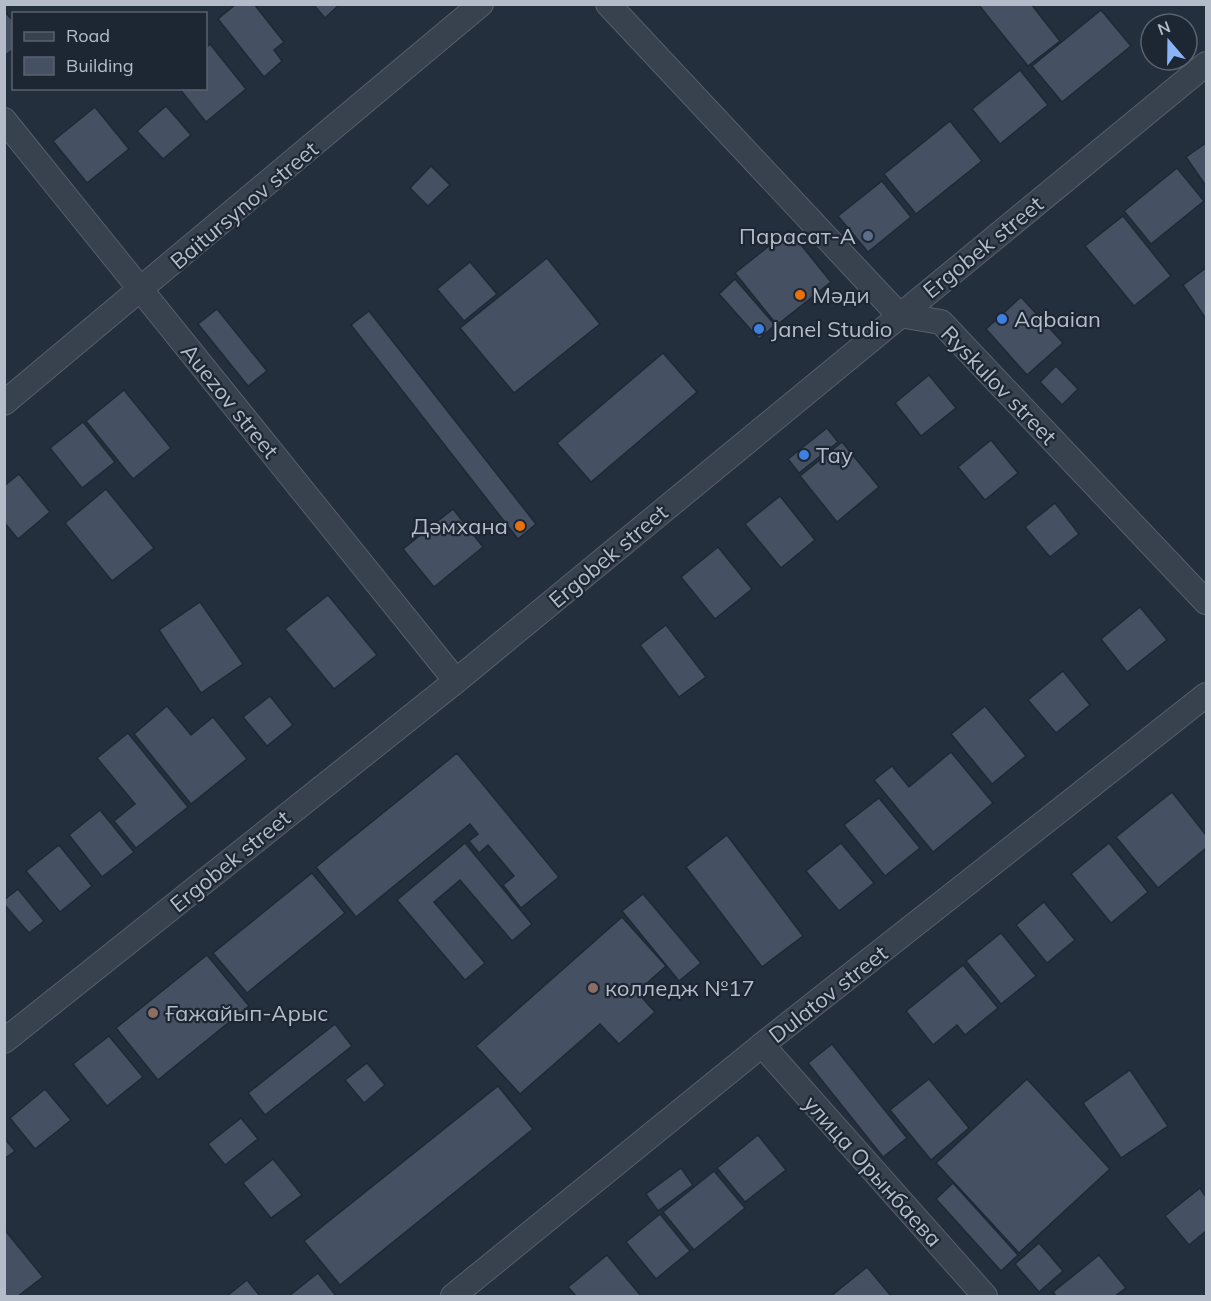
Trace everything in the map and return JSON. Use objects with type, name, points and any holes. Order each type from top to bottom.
[{"type":"street","name":"Baitursynov street","points":[[4,403],[141,291],[481,4]]},
{"type":"street","points":[[608,4],[899,315]]},
{"type":"street","name":"Ergobek street","points":[[4,1041],[456,681],[1206,64]]},
{"type":"street","name":"Auezov street","points":[[4,120],[456,681]]},
{"type":"street","name":"Ryskulov street","points":[[899,315],[941,322],[1206,602]]},
{"type":"street","name":"Dulatov street","points":[[453,1296],[762,1046],[1206,695]]},
{"type":"street","name":"улица Орынбаева","points":[[762,1046],[985,1296]]},
{"type":"building","points":[[236,4],[254,4],[284,42],[274,50],[282,61],[264,77],[218,19]]},
{"type":"building","points":[[313,4],[340,4],[325,18]]},
{"type":"building","points":[[978,4],[1031,4],[1060,41],[1028,66]]},
{"type":"building","points":[[1101,10],[1131,46],[1062,102],[1032,66]]},
{"type":"building","points":[[4,11],[12,20],[12,50],[4,56]]},
{"type":"building","points":[[210,44],[246,89],[206,122],[181,90],[207,90],[207,47]]},
{"type":"building","points":[[1020,70],[1048,105],[1000,144],[972,109]]},
{"type":"building","points":[[166,106],[191,135],[163,159],[137,131]]},
{"type":"building","points":[[95,107],[129,149],[87,183],[53,141]]},
{"type":"building","points":[[950,121],[982,161],[916,214],[884,174]]},
{"type":"building","points":[[1206,143],[1206,186],[1186,157]]},
{"type":"building","points":[[431,166],[450,185],[428,206],[410,188]]},
{"type":"building","points":[[1177,168],[1204,201],[1151,244],[1124,211]]},
{"type":"building","points":[[882,181],[911,217],[868,252],[838,216]]},
{"type":"building","points":[[1123,216],[1171,276],[1134,306],[1085,246]]},
{"type":"building","points":[[789,230],[831,282],[777,325],[735,273]]},
{"type":"building","points":[[547,258],[600,324],[514,393],[460,328]]},
{"type":"building","points":[[470,262],[497,294],[464,321],[437,289]]},
{"type":"building","points":[[1206,268],[1206,319],[1183,285]]},
{"type":"building","points":[[735,279],[775,325],[759,339],[719,294]]},
{"type":"building","points":[[1021,297],[1063,343],[1027,375],[986,329]]},
{"type":"building","points":[[217,309],[267,371],[248,386],[198,324]]},
{"type":"building","points":[[369,311],[536,524],[518,539],[351,325]]},
{"type":"building","points":[[663,353],[697,392],[591,482],[557,443]]},
{"type":"building","points":[[1056,366],[1078,389],[1062,405],[1040,382]]},
{"type":"building","points":[[929,375],[956,408],[921,436],[895,403]]},
{"type":"building","points":[[124,390],[171,448],[133,479],[86,421]]},
{"type":"building","points":[[83,422],[115,462],[82,488],[50,448]]},
{"type":"building","points":[[827,428],[838,442],[799,473],[788,459]]},
{"type":"building","points":[[991,440],[1018,473],[985,500],[958,467]]},
{"type":"building","points":[[842,442],[879,487],[837,522],[800,476]]},
{"type":"building","points":[[19,474],[50,512],[18,539],[4,522],[4,486]]},
{"type":"building","points":[[106,489],[154,548],[112,581],[65,523]]},
{"type":"building","points":[[780,496],[815,540],[781,568],[745,524]]},
{"type":"building","points":[[1055,503],[1079,534],[1050,557],[1025,527]]},
{"type":"building","points":[[453,509],[483,547],[434,587],[403,549]]},
{"type":"building","points":[[718,547],[752,589],[715,619],[681,577]]},
{"type":"building","points":[[328,595],[377,655],[334,689],[285,629]]},
{"type":"building","points":[[200,602],[243,664],[201,693],[159,630]]},
{"type":"building","points":[[1140,607],[1167,640],[1127,672],[1101,639]]},
{"type":"building","points":[[666,625],[706,677],[679,697],[640,645]]},
{"type":"building","points":[[1063,671],[1090,705],[1056,733],[1028,700]]},
{"type":"building","points":[[270,696],[293,725],[267,746],[243,717]]},
{"type":"building","points":[[167,706],[191,735],[213,717],[247,759],[191,804],[134,734]]},
{"type":"building","points":[[985,706],[1026,756],[992,784],[951,734]]},
{"type":"building","points":[[128,733],[188,807],[136,848],[114,821],[135,804],[97,758]]},
{"type":"building","points":[[951,752],[993,803],[933,852],[874,780],[892,766],[909,787]]},
{"type":"building","points":[[457,753],[559,877],[521,908],[503,885],[514,876],[488,845],[479,853],[469,841],[478,834],[470,824],[356,917],[316,867]]},
{"type":"building","points":[[1172,792],[1206,835],[1206,848],[1158,888],[1116,837]]},
{"type":"building","points":[[879,798],[920,848],[885,876],[844,825]]},
{"type":"building","points":[[100,810],[134,852],[102,877],[69,835]]},
{"type":"building","points":[[727,835],[803,936],[762,967],[686,867]]},
{"type":"building","points":[[465,843],[532,924],[512,941],[460,880],[434,902],[485,963],[465,980],[397,900]]},
{"type":"building","points":[[841,843],[874,883],[839,911],[806,871]]},
{"type":"building","points":[[1109,843],[1148,892],[1111,923],[1071,874]]},
{"type":"building","points":[[59,845],[92,886],[60,912],[26,871]]},
{"type":"building","points":[[312,873],[345,913],[247,993],[213,953]]},
{"type":"building","points":[[18,889],[44,921],[29,933],[4,904],[4,900]]},
{"type":"building","points":[[643,894],[701,963],[679,981],[622,911]]},
{"type":"building","points":[[1044,902],[1075,940],[1047,963],[1016,925]]},
{"type":"building","points":[[622,917],[666,966],[637,992],[655,1012],[619,1044],[600,1024],[520,1094],[476,1046]]},
{"type":"building","points":[[1001,933],[1036,976],[1001,1004],[966,961]]},
{"type":"building","points":[[207,955],[249,1006],[158,1080],[116,1028]]},
{"type":"building","points":[[963,965],[998,1008],[965,1035],[957,1025],[933,1045],[906,1011]]},
{"type":"building","points":[[335,1024],[352,1046],[265,1115],[248,1093]]},
{"type":"building","points":[[109,1036],[143,1077],[107,1106],[73,1064]]},
{"type":"building","points":[[832,1044],[907,1138],[883,1157],[808,1063]]},
{"type":"building","points":[[367,1063],[385,1085],[364,1103],[345,1080]]},
{"type":"building","points":[[1130,1070],[1168,1126],[1121,1158],[1083,1103]]},
{"type":"building","points":[[929,1079],[969,1128],[931,1160],[890,1110]]},
{"type":"building","points":[[1027,1079],[1110,1169],[1019,1253],[936,1163]]},
{"type":"building","points":[[498,1086],[533,1129],[340,1285],[304,1241]]},
{"type":"building","points":[[45,1089],[71,1120],[35,1149],[10,1118]]},
{"type":"building","points":[[241,1118],[258,1139],[225,1165],[208,1144]]},
{"type":"building","points":[[758,1135],[786,1170],[745,1202],[717,1168]]},
{"type":"building","points":[[4,1138],[15,1151],[4,1159]]},
{"type":"building","points":[[273,1159],[302,1195],[271,1218],[243,1183]]},
{"type":"building","points":[[681,1168],[693,1185],[658,1211],[646,1194]]},
{"type":"building","points":[[714,1171],[745,1208],[694,1250],[663,1212]]},
{"type":"building","points":[[953,1183],[1018,1255],[1001,1271],[936,1199]]},
{"type":"building","points":[[1200,1188],[1206,1197],[1206,1231],[1189,1245],[1165,1216]]},
{"type":"building","points":[[660,1214],[690,1251],[656,1279],[626,1242]]},
{"type":"building","points":[[4,1229],[43,1277],[18,1296],[4,1296]]},
{"type":"building","points":[[1039,1243],[1063,1271],[1039,1292],[1015,1264]]},
{"type":"building","points":[[607,1255],[641,1296],[576,1296],[568,1287]]},
{"type":"building","points":[[1099,1255],[1126,1288],[1115,1296],[1056,1296],[1053,1292]]},
{"type":"building","points":[[867,1267],[891,1296],[831,1296]]},
{"type":"building","points":[[318,1273],[336,1296],[289,1296]]},
{"type":"building","points":[[247,1280],[260,1296],[227,1296]]},
{"type":"place","name":"Парасат-А","points":[[868,236]]},
{"type":"place","name":"Мәди","points":[[800,295]]},
{"type":"place","name":"Aqbaian","points":[[1002,319]]},
{"type":"place","name":"Janel Studio","points":[[759,329]]},
{"type":"place","name":"Тау","points":[[804,455]]},
{"type":"place","name":"Дәмхана","points":[[520,526]]},
{"type":"place","name":"колледж №17","points":[[593,988]]},
{"type":"place","name":"Ғажайып-Арыс","points":[[153,1013]]}]
